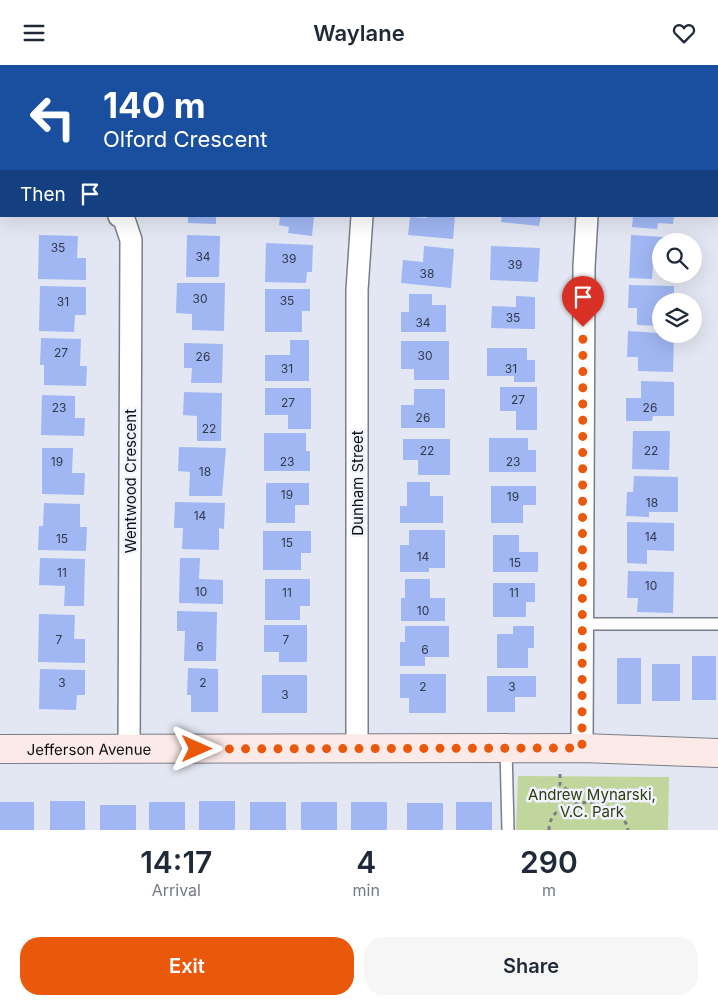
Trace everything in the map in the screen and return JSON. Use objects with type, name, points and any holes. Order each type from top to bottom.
[{"type":"street","name":"Wentwood Crescent","points":[[121,217],[124,219],[132,239],[129,749]]},
{"type":"street","name":"Dunham Street","points":[[357,750],[357,290],[362,217]]},
{"type":"street","points":[[582,748],[584,267],[587,217]]},
{"type":"street","name":"Jefferson Avenue","points":[[0,749],[357,750],[582,748],[718,753]]},
{"type":"lane","points":[[582,624],[718,624]]},
{"type":"lane","points":[[506,749],[508,830]]},
{"type":"path","points":[[560,774],[560,785],[571,792],[576,802]]},
{"type":"path","points":[[549,830],[549,823],[557,813],[576,802],[609,807],[621,814],[627,821],[628,830]]},
{"type":"green space","name":"Andrew Mynarski, V.C. Park","points":[[518,776],[669,777],[668,830],[516,830]]},
{"type":"building","points":[[188,217],[216,217],[216,224],[188,223]]},
{"type":"building","points":[[278,217],[314,217],[312,236],[288,233],[289,227],[279,225],[280,218]]},
{"type":"building","points":[[410,217],[455,217],[453,239],[408,235]]},
{"type":"building","points":[[502,217],[541,217],[539,226],[501,222]]},
{"type":"building","points":[[633,217],[674,217],[673,224],[658,223],[657,229],[632,227]]},
{"type":"building","points":[[39,235],[78,236],[77,258],[86,258],[86,280],[38,279]]},
{"type":"building","points":[[187,235],[220,236],[219,277],[186,277]]},
{"type":"building","points":[[631,235],[652,236],[652,279],[629,278]]},
{"type":"building","points":[[266,243],[313,245],[312,272],[307,272],[306,283],[265,282]]},
{"type":"building","points":[[424,246],[454,249],[451,288],[401,283],[403,260],[423,262]]},
{"type":"building","points":[[491,246],[540,248],[538,282],[490,280]]},
{"type":"building","points":[[177,283],[225,283],[224,331],[192,330],[192,314],[176,313]]},
{"type":"building","points":[[629,285],[674,286],[674,293],[652,293],[652,326],[637,325],[637,308],[628,308]]},
{"type":"building","points":[[40,286],[86,287],[86,315],[75,315],[74,332],[39,331]]},
{"type":"building","points":[[265,289],[310,289],[310,311],[302,311],[302,332],[265,332]]},
{"type":"building","points":[[409,294],[432,294],[432,305],[446,305],[446,332],[401,332],[401,312],[409,312]]},
{"type":"building","points":[[516,296],[535,297],[535,329],[491,328],[492,306],[516,307]]},
{"type":"building","points":[[628,331],[652,333],[652,343],[674,343],[673,372],[638,371],[638,357],[627,357]]},
{"type":"building","points":[[41,338],[81,339],[80,366],[87,366],[86,386],[44,385],[44,365],[40,365]]},
{"type":"building","points":[[290,340],[309,340],[309,381],[265,381],[265,355],[290,355]]},
{"type":"building","points":[[401,341],[449,341],[449,380],[414,380],[414,369],[401,369]]},
{"type":"building","points":[[184,343],[223,344],[222,383],[191,383],[192,368],[184,368]]},
{"type":"building","points":[[487,348],[527,348],[527,360],[535,360],[535,382],[514,382],[514,376],[487,376]]},
{"type":"building","points":[[641,381],[674,382],[674,416],[653,416],[652,421],[626,421],[626,398],[641,398]]},
{"type":"building","points":[[500,387],[537,387],[537,430],[516,430],[516,411],[500,411]]},
{"type":"building","points":[[265,388],[311,388],[311,429],[288,429],[288,415],[265,415]]},
{"type":"building","points":[[414,389],[445,389],[445,428],[401,428],[401,405],[414,405]]},
{"type":"building","points":[[184,392],[222,393],[221,441],[197,441],[197,416],[183,415]]},
{"type":"building","points":[[42,395],[75,396],[75,418],[85,418],[84,436],[41,435]]},
{"type":"building","points":[[633,431],[670,431],[669,470],[632,469]]},
{"type":"building","points":[[264,433],[306,433],[306,451],[310,451],[310,471],[264,471]]},
{"type":"building","points":[[489,438],[528,438],[528,450],[536,450],[536,472],[489,472]]},
{"type":"building","points":[[403,439],[450,439],[450,475],[418,475],[418,460],[403,460]]},
{"type":"building","points":[[179,447],[226,448],[222,496],[189,496],[190,472],[178,471]]},
{"type":"building","points":[[42,448],[73,448],[72,473],[85,473],[84,495],[42,494]]},
{"type":"building","points":[[634,476],[678,477],[678,512],[649,512],[649,517],[626,516],[627,492],[633,492]]},
{"type":"building","points":[[407,482],[430,482],[430,496],[443,496],[443,523],[400,523],[400,506],[407,506]]},
{"type":"building","points":[[266,483],[309,483],[309,505],[295,505],[295,523],[266,523]]},
{"type":"building","points":[[491,486],[536,486],[536,505],[523,505],[523,523],[491,523]]},
{"type":"building","points":[[175,502],[225,503],[224,529],[219,528],[219,550],[182,549],[183,528],[174,528]]},
{"type":"building","points":[[44,503],[80,504],[80,527],[87,527],[86,551],[38,550],[39,526],[43,526]]},
{"type":"building","points":[[627,522],[674,523],[674,551],[647,550],[647,564],[627,563]]},
{"type":"building","points":[[409,530],[445,530],[445,568],[429,568],[429,572],[400,572],[400,545],[409,545]]},
{"type":"building","points":[[263,531],[311,531],[311,553],[301,553],[301,570],[263,570]]},
{"type":"building","points":[[493,535],[519,535],[519,552],[538,552],[538,572],[493,572]]},
{"type":"building","points":[[40,558],[85,559],[84,606],[64,606],[65,586],[39,585]]},
{"type":"building","points":[[180,558],[200,558],[199,579],[223,580],[223,604],[179,603]]},
{"type":"building","points":[[628,571],[674,572],[673,613],[637,612],[638,598],[627,598]]},
{"type":"building","points":[[265,579],[310,579],[310,606],[300,606],[300,620],[265,620]]},
{"type":"building","points":[[405,579],[430,579],[430,598],[445,598],[445,621],[401,621],[401,598],[405,598]]},
{"type":"building","points":[[493,583],[535,583],[535,602],[526,602],[526,617],[493,617]]},
{"type":"building","points":[[177,611],[217,612],[216,661],[184,661],[185,631],[177,631]]},
{"type":"building","points":[[39,614],[75,615],[74,639],[85,639],[85,663],[38,662]]},
{"type":"building","points":[[264,625],[307,625],[307,662],[279,662],[279,652],[264,652]]},
{"type":"building","points":[[405,626],[449,626],[449,657],[425,657],[425,666],[400,666],[400,642],[405,642]]},
{"type":"building","points":[[513,626],[534,626],[534,648],[528,648],[528,668],[497,668],[497,634],[513,634]]},
{"type":"building","points":[[692,656],[716,656],[716,700],[692,700]]},
{"type":"building","points":[[617,658],[641,658],[641,704],[617,704]]},
{"type":"building","points":[[652,664],[680,664],[680,701],[652,701]]},
{"type":"building","points":[[188,668],[218,669],[218,712],[191,712],[191,695],[187,695]]},
{"type":"building","points":[[40,669],[85,670],[85,695],[77,695],[76,710],[39,709]]},
{"type":"building","points":[[400,674],[446,674],[446,713],[409,713],[409,698],[400,698]]},
{"type":"building","points":[[262,675],[307,675],[307,713],[262,713]]},
{"type":"building","points":[[487,676],[536,676],[536,697],[515,697],[515,712],[487,712]]},
{"type":"building","points":[[50,801],[85,801],[85,830],[50,830]]},
{"type":"building","points":[[199,801],[235,801],[235,830],[199,830]]},
{"type":"building","points":[[0,802],[34,802],[34,830],[0,830]]},
{"type":"building","points":[[149,802],[185,802],[185,830],[149,830]]},
{"type":"building","points":[[250,802],[286,802],[286,830],[250,830]]},
{"type":"building","points":[[301,802],[337,802],[337,830],[301,830]]},
{"type":"building","points":[[351,802],[387,802],[387,830],[351,830]]},
{"type":"building","points":[[456,802],[492,802],[492,830],[456,830]]},
{"type":"building","points":[[407,803],[443,803],[443,830],[407,830]]},
{"type":"building","points":[[100,805],[136,805],[136,830],[100,830]]},
{"type":"route","points":[[197,749],[399,750],[582,748],[583,327]]}]
